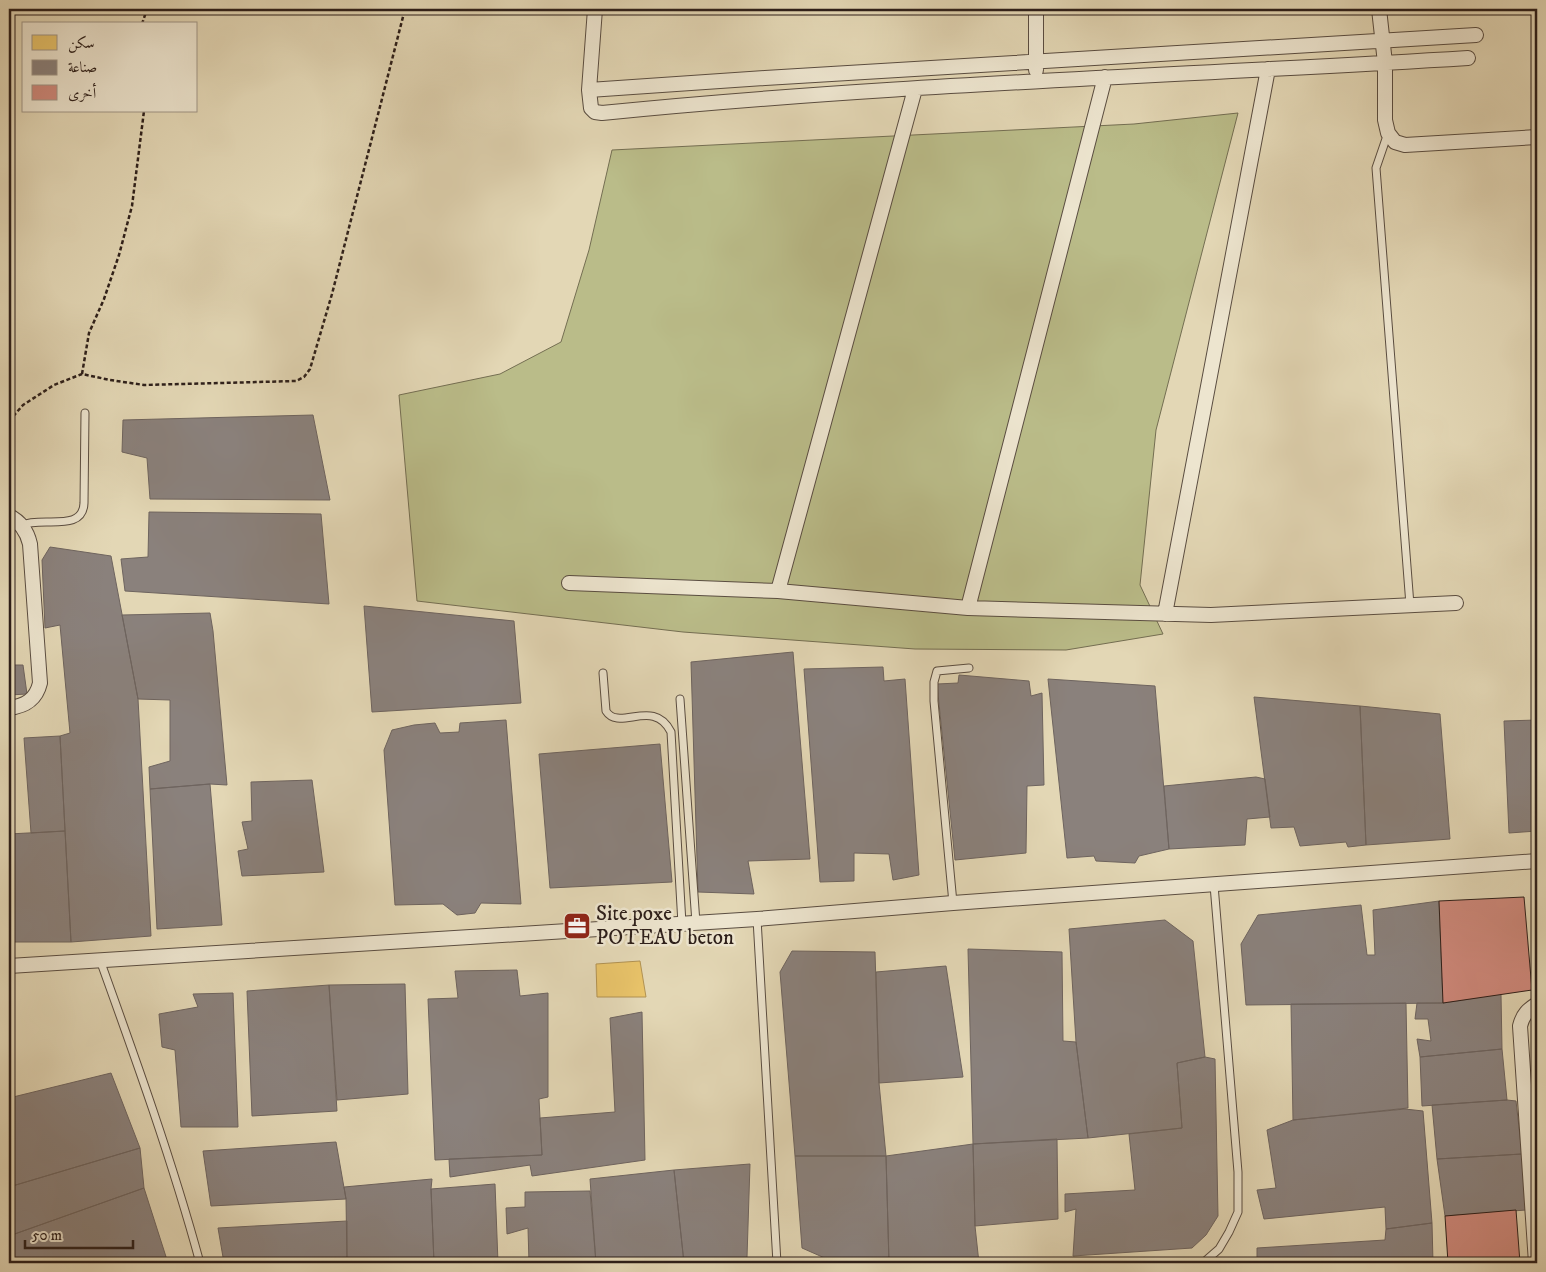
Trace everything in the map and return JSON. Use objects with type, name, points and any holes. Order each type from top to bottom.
[{"type":"street","points":[[595,9],[589,90],[591,108],[595,112],[602,113],[706,103],[1037,81],[1468,58]]},
{"type":"street","points":[[1036,9],[1037,81]]},
{"type":"street","points":[[1379,9],[1385,63],[1385,120],[1388,134],[1395,142],[1405,145],[1537,137]]},
{"type":"street","points":[[589,90],[1476,35]]},
{"type":"street","points":[[1165,614],[1268,69]]},
{"type":"street","points":[[968,608],[1105,77]]},
{"type":"street","points":[[778,591],[914,89]]},
{"type":"street","points":[[9,516],[22,525],[30,544],[40,683],[36,693],[29,701],[20,706],[9,708]]},
{"type":"street","points":[[569,583],[778,591],[968,608],[1165,614],[1211,615],[1456,603]]},
{"type":"street","points":[[9,966],[757,919],[1537,861]]},
{"type":"street","points":[[1536,1263],[1520,1026],[1522,1017],[1527,1010],[1537,1004]]},
{"type":"lane","points":[[1388,134],[1376,168],[1410,605]]},
{"type":"lane","points":[[22,525],[36,521],[70,521],[78,518],[83,511],[85,413]]},
{"type":"lane","points":[[953,903],[934,701],[934,682],[937,671],[969,668]]},
{"type":"lane","points":[[604,673],[606,711],[608,714],[615,718],[651,715],[664,721],[671,732],[689,923]]},
{"type":"lane","points":[[680,699],[689,923]]},
{"type":"lane","points":[[1203,1263],[1219,1248],[1238,1212],[1238,1172],[1214,885]]},
{"type":"lane","points":[[757,919],[777,1263]]},
{"type":"lane","points":[[100,959],[149,1097],[200,1263]]},
{"type":"path","points":[[143,22],[147,9]]},
{"type":"path","points":[[9,421],[23,405],[54,385],[82,374],[144,385],[296,381],[304,377],[310,369],[332,294],[405,9]]},
{"type":"path","points":[[82,374],[89,333],[104,299],[132,206],[144,112]]},
{"type":"green space","points":[[1238,113],[1156,430],[1140,585],[1163,634],[1066,650],[915,649],[683,632],[417,601],[399,395],[500,374],[561,342],[589,250],[612,150],[1134,124]]},
{"type":"building: سكن","points":[[640,961],[646,997],[597,997],[596,964]]},
{"type":"building: صناعة","points":[[313,415],[330,500],[150,499],[147,458],[122,452],[123,420]]},
{"type":"building: صناعة","points":[[149,512],[321,514],[329,604],[125,591],[121,559],[148,557]]},
{"type":"building: صناعة","points":[[50,547],[111,556],[138,699],[151,936],[71,942],[60,736],[70,733],[60,625],[45,628],[42,560]]},
{"type":"building: صناعة","points":[[364,606],[514,621],[521,703],[372,712]]},
{"type":"building: صناعة","points":[[210,613],[227,785],[210,784],[150,789],[149,767],[170,761],[170,700],[138,699],[122,615]]},
{"type":"building: صناعة","points":[[793,652],[810,859],[748,861],[754,894],[698,892],[691,662]]},
{"type":"building: صناعة","points":[[9,665],[23,665],[27,694],[9,695]]},
{"type":"building: صناعة","points":[[883,667],[884,681],[905,679],[919,875],[893,880],[889,854],[854,853],[854,881],[820,882],[804,669]]},
{"type":"building: صناعة","points":[[959,675],[1029,681],[1031,696],[1042,693],[1044,785],[1027,786],[1026,853],[955,860],[937,684],[958,683]]},
{"type":"building: صناعة","points":[[1048,679],[1155,686],[1169,849],[1139,856],[1135,863],[1096,861],[1094,856],[1067,858]]},
{"type":"building: صناعة","points":[[1254,697],[1360,706],[1366,845],[1348,847],[1346,842],[1300,846],[1294,827],[1271,828]]},
{"type":"building: صناعة","points":[[1360,706],[1440,714],[1450,839],[1366,845]]},
{"type":"building: صناعة","points":[[506,720],[521,904],[481,903],[475,913],[457,915],[443,904],[395,905],[384,750],[392,730],[435,723],[440,733],[459,732],[460,723]]},
{"type":"building: صناعة","points":[[1537,720],[1537,831],[1509,833],[1504,721]]},
{"type":"building: صناعة","points":[[60,736],[65,831],[31,833],[24,738]]},
{"type":"building: صناعة","points":[[660,744],[672,882],[550,888],[539,754]]},
{"type":"building: صناعة","points":[[1256,777],[1265,779],[1270,817],[1247,819],[1245,845],[1169,849],[1164,786]]},
{"type":"building: صناعة","points":[[312,780],[324,872],[242,876],[238,851],[248,849],[242,822],[252,821],[251,782]]},
{"type":"building: صناعة","points":[[210,784],[222,925],[157,929],[150,789]]},
{"type":"building: صناعة","points":[[65,831],[71,942],[9,942],[9,834]]},
{"type":"building: صناعة","points":[[1439,901],[1443,1003],[1246,1005],[1241,944],[1258,915],[1361,905],[1367,955],[1375,955],[1373,910]]},
{"type":"building: صناعة","points":[[1165,920],[1193,941],[1205,1057],[1177,1063],[1182,1128],[1088,1138],[1076,1042],[1069,929]]},
{"type":"building: صناعة","points":[[968,949],[1062,952],[1063,1041],[1076,1042],[1088,1138],[973,1144]]},
{"type":"building: صناعة","points":[[792,951],[875,952],[879,1083],[886,1156],[795,1156],[780,972]]},
{"type":"building: صناعة","points":[[946,966],[963,1077],[879,1083],[876,972]]},
{"type":"building: صناعة","points":[[517,970],[520,996],[548,993],[548,1097],[539,1099],[542,1155],[435,1160],[428,999],[458,998],[455,971]]},
{"type":"building: صناعة","points":[[405,984],[408,1094],[337,1100],[329,985]]},
{"type":"building: صناعة","points":[[329,985],[337,1111],[252,1116],[247,991]]},
{"type":"building: صناعة","points":[[233,993],[238,1127],[181,1127],[175,1050],[162,1047],[159,1014],[198,1007],[193,994]]},
{"type":"building: صناعة","points":[[1501,994],[1502,1049],[1420,1057],[1417,1039],[1431,1041],[1428,1019],[1415,1019],[1417,1003],[1443,1003]]},
{"type":"building: صناعة","points":[[1406,1003],[1408,1108],[1293,1120],[1291,1004]]},
{"type":"building: صناعة","points":[[642,1012],[645,1160],[532,1176],[530,1165],[450,1177],[449,1159],[542,1155],[540,1118],[615,1112],[610,1018]]},
{"type":"building: صناعة","points":[[1502,1049],[1507,1100],[1422,1106],[1420,1057]]},
{"type":"building: صناعة","points":[[1205,1057],[1215,1059],[1218,1216],[1206,1235],[1192,1248],[1073,1256],[1076,1209],[1065,1212],[1065,1194],[1135,1190],[1129,1134],[1182,1128],[1177,1063]]},
{"type":"building: صناعة","points":[[111,1073],[140,1148],[9,1187],[9,1098]]},
{"type":"building: صناعة","points":[[1516,1101],[1522,1154],[1437,1159],[1432,1105]]},
{"type":"building: صناعة","points":[[1405,1109],[1423,1111],[1432,1223],[1386,1229],[1385,1207],[1264,1219],[1257,1190],[1276,1188],[1267,1130],[1293,1120]]},
{"type":"building: صناعة","points":[[1057,1139],[1058,1219],[975,1226],[973,1144]]},
{"type":"building: صناعة","points":[[336,1142],[346,1199],[211,1206],[203,1151]]},
{"type":"building: صناعة","points":[[973,1144],[975,1226],[979,1263],[889,1263],[886,1156]]},
{"type":"building: صناعة","points":[[140,1148],[144,1188],[9,1236],[9,1187]]},
{"type":"building: صناعة","points":[[1522,1154],[1526,1210],[1445,1216],[1437,1159]]},
{"type":"building: صناعة","points":[[795,1156],[886,1156],[889,1263],[827,1263],[827,1259],[802,1248]]},
{"type":"building: صناعة","points":[[750,1164],[747,1257],[742,1263],[684,1263],[674,1170]]},
{"type":"building: صناعة","points":[[674,1170],[684,1263],[596,1263],[590,1179]]},
{"type":"building: صناعة","points":[[432,1179],[434,1263],[347,1263],[346,1199],[344,1187]]},
{"type":"building: صناعة","points":[[495,1184],[498,1263],[434,1263],[431,1189]]},
{"type":"building: صناعة","points":[[144,1188],[168,1263],[9,1263],[9,1236]]},
{"type":"building: صناعة","points":[[590,1191],[596,1263],[529,1263],[528,1228],[507,1234],[506,1208],[525,1207],[525,1192]]},
{"type":"building: صناعة","points":[[347,1221],[347,1263],[224,1263],[218,1228]]},
{"type":"building: صناعة","points":[[1432,1223],[1433,1263],[1257,1263],[1257,1248],[1385,1240],[1386,1229]]},
{"type":"building: أخرى","points":[[1524,897],[1532,990],[1443,1003],[1439,901]]},
{"type":"building: أخرى","points":[[1516,1210],[1520,1263],[1448,1263],[1445,1216]]},
{"type":"place","name":"Site poxe POTEAU beton","points":[[577,926]]}]
